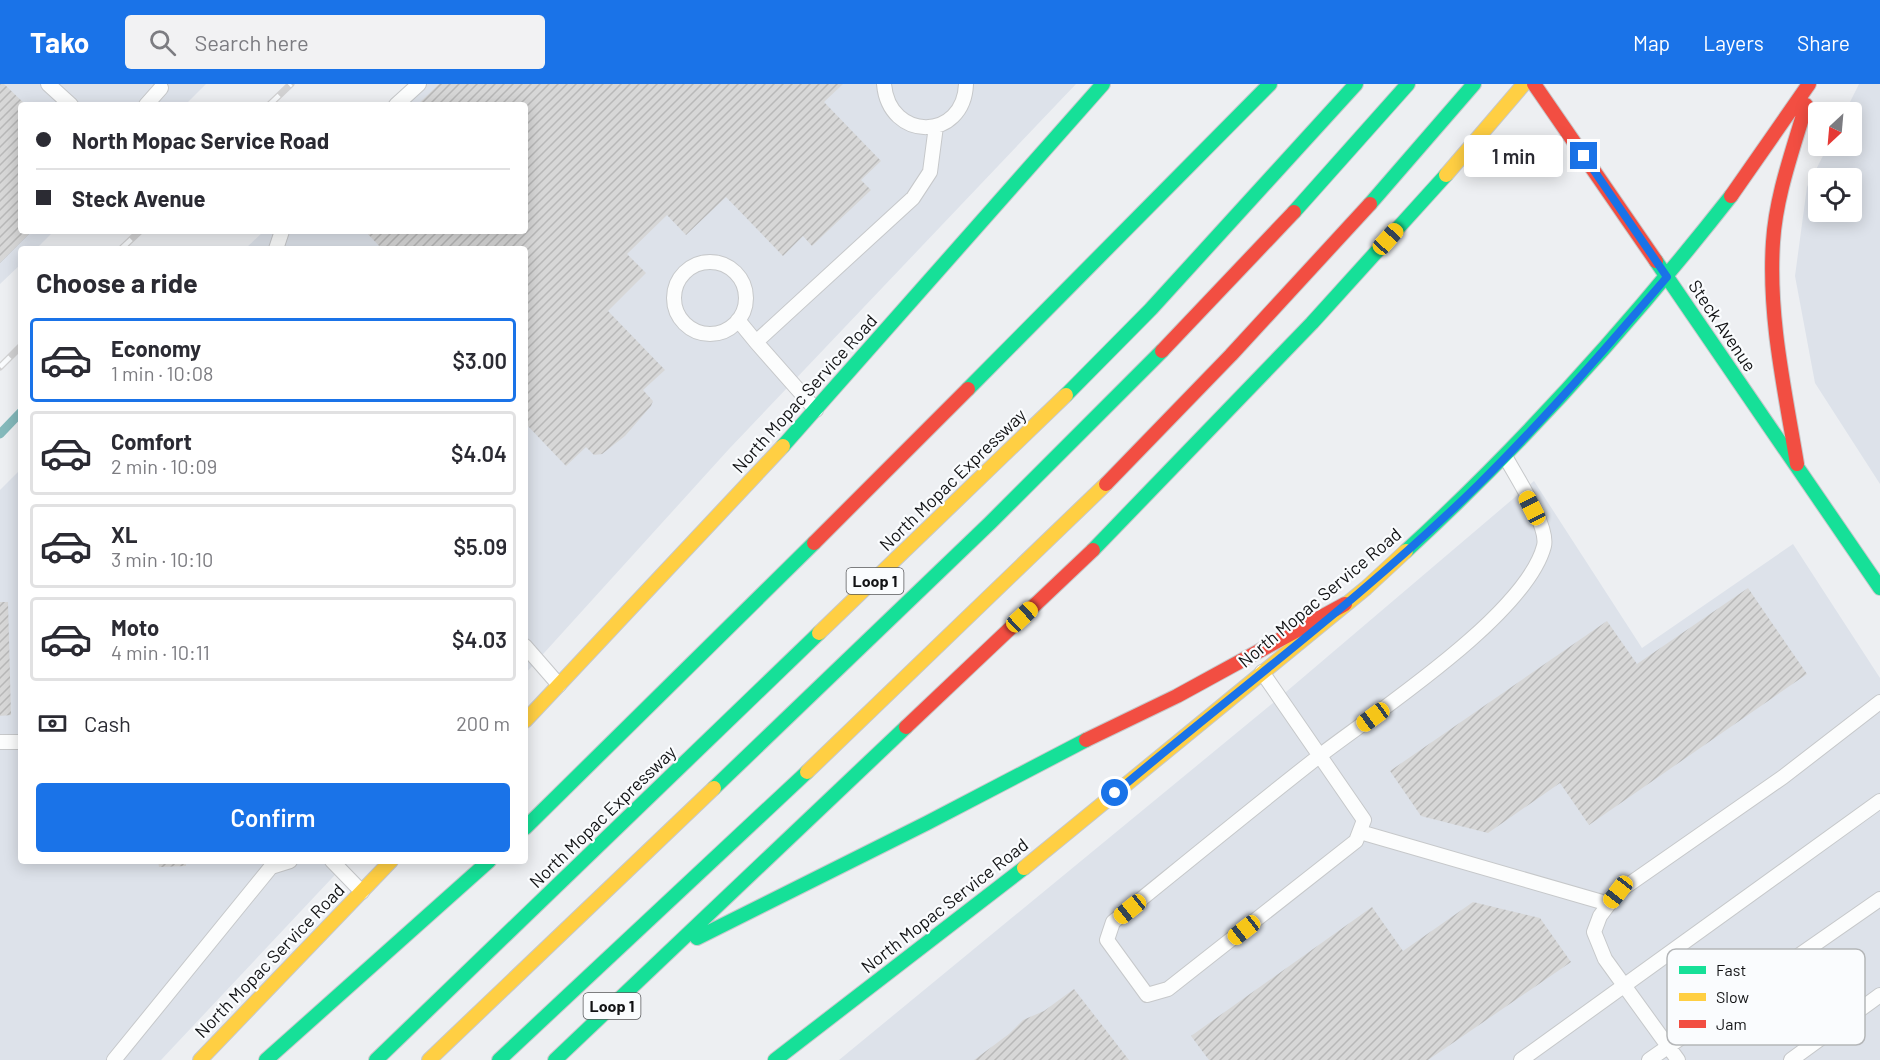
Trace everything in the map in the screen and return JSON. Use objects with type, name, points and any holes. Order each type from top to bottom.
[{"type":"main road","name":"North Mopac Service Road","points":[[528,718],[816,410],[1103,84]]},
{"type":"main road","points":[[528,825],[683,674],[1138,220],[1270,84]]},
{"type":"main road","name":"North Mopac Expressway","points":[[376,1060],[1038,424],[1198,258],[1356,84]]},
{"type":"main road","points":[[429,1060],[946,567],[1096,418],[1242,268],[1408,84]]},
{"type":"main road","points":[[499,1060],[989,598],[1147,442],[1278,303],[1474,84]]},
{"type":"main road","name":"Loop 1","points":[[555,1060],[1123,521],[1320,314],[1464,156],[1524,84]]},
{"type":"main road","name":"Steck Avenue","points":[[1534,84],[1610,192],[1798,472],[1880,588]]},
{"type":"main road","name":"North Mopac Service Road","points":[[775,1060],[1043,853],[1345,604],[1469,493],[1582,375],[1667,277],[1744,179],[1811,84]]},
{"type":"main road","points":[[1798,472],[1778,338],[1773,282],[1773,242],[1780,193],[1811,84]]},
{"type":"main road","points":[[668,952],[927,823],[1062,751],[1177,696],[1345,604]]},
{"type":"main road","name":"North Mopac Service Road","points":[[200,1060],[389,864]]},
{"type":"main road","points":[[266,1060],[486,864]]},
{"type":"main road","points":[[439,1060],[463,1027]]},
{"type":"lane","points":[[48,84],[68,102]]},
{"type":"lane","points":[[399,102],[418,84]]},
{"type":"lane","points":[[884,84],[885,96],[899,118],[910,125],[936,126],[958,112],[965,99],[966,84]]},
{"type":"lane","points":[[148,102],[161,85]]},
{"type":"lane","points":[[756,342],[913,198],[930,172],[936,126]]},
{"type":"lane","points":[[703,262],[727,266],[737,274],[746,297],[744,309],[738,320],[730,328],[708,334],[687,326],[675,307],[673,296],[681,275],[703,262]]},
{"type":"lane","points":[[738,320],[816,410]]},
{"type":"lane","points":[[1262,672],[1320,756],[1364,820],[1360,832],[1356,841],[1168,989],[1147,995],[1107,940],[1113,922],[1320,756],[1408,691],[1492,619],[1528,579],[1539,561],[1545,543],[1542,527],[1506,456]]},
{"type":"lane","points":[[528,649],[559,685]]},
{"type":"lane","points":[[1667,1044],[1605,959],[1594,932],[1600,916],[1618,892],[1783,777],[1880,702]]},
{"type":"lane","points":[[0,742],[18,742]]},
{"type":"lane","points":[[1676,949],[1880,801]]},
{"type":"lane","points":[[1360,832],[1609,904]]},
{"type":"lane","points":[[114,1060],[271,867],[280,864]]},
{"type":"lane","points":[[336,864],[362,892]]},
{"type":"lane","points":[[1809,949],[1880,899]]},
{"type":"lane","points":[[1521,1060],[1667,956]]},
{"type":"lane","points":[[1865,1006],[1880,995]]},
{"type":"lane","points":[[1649,1060],[1672,1045]]},
{"type":"lane","points":[[1791,1060],[1812,1045]]},
{"type":"lane","points":[[1669,1047],[1678,1060]]},
{"type":"shaded area","points":[[0,84],[206,84],[188,102],[18,102],[18,234],[51,234],[39,246],[18,246],[18,267],[0,284]]},
{"type":"shaded area","points":[[415,84],[1076,84],[729,449],[528,671],[528,246],[248,246],[261,234],[528,234],[528,102],[396,102]]},
{"type":"shaded area","points":[[1859,84],[1880,84],[1880,484],[1815,383],[1795,276],[1808,185],[1808,222],[1862,222],[1862,168],[1817,168],[1823,156],[1862,156],[1862,102],[1850,102]]},
{"type":"shaded area","points":[[18,472],[18,864],[345,864],[161,1060],[0,1060],[0,490]]},
{"type":"shaded area","points":[[1534,481],[1642,648],[1793,544],[1880,678],[1880,1060],[839,1060],[1273,703]]},
{"type":"building","points":[[0,84],[4,84],[23,102],[18,102],[18,234],[29,234],[0,263]]},
{"type":"building","points":[[439,84],[843,84],[824,102],[881,161],[861,180],[871,190],[812,246],[803,236],[783,256],[726,197],[686,235],[667,215],[627,254],[646,273],[608,311],[665,370],[643,390],[653,401],[651,406],[625,436],[602,454],[594,455],[586,447],[566,466],[528,426],[528,246],[379,246],[368,234],[528,234],[528,102],[420,102]]},
{"type":"building","points":[[1748,588],[1807,674],[1589,825],[1560,783],[1488,833],[1421,816],[1390,771],[1607,621],[1637,664]]},
{"type":"building","points":[[0,602],[8,602],[11,715],[0,716]]},
{"type":"building","points":[[158,864],[186,864],[186,866],[159,867]]},
{"type":"building","points":[[1473,902],[1540,918],[1571,962],[1428,1060],[1209,1060],[1191,1036],[1372,907],[1403,951]]},
{"type":"building","points":[[1074,989],[1129,1060],[974,1060],[1009,1034],[1023,1020],[1044,1011]]},
{"type":"waterway","points":[[0,434],[18,415]]},
{"type":"railway","points":[[272,102],[291,84]]},
{"type":"railway","points":[[124,246],[137,234]]},
{"type":"railway","points":[[0,367],[18,349]]},
{"type":"traffic: fast","points":[[783,446],[1103,84]]},
{"type":"traffic: fast","points":[[968,389],[1270,84]]},
{"type":"traffic: fast","points":[[1066,395],[1151,309],[1356,84]]},
{"type":"traffic: fast","points":[[1294,212],[1408,84]]},
{"type":"traffic: fast","points":[[1370,204],[1474,84]]},
{"type":"traffic: fast","points":[[1093,550],[1312,323],[1446,175]]},
{"type":"traffic: fast","points":[[1406,551],[1493,467],[1576,380],[1655,290],[1731,196]]},
{"type":"traffic: fast","points":[[1656,261],[1880,588]]},
{"type":"traffic: fast","points":[[714,788],[990,523],[1162,351]]},
{"type":"traffic: fast","points":[[528,825],[814,543]]},
{"type":"traffic: fast","points":[[376,1060],[819,633]]},
{"type":"traffic: fast","points":[[555,1060],[906,727]]},
{"type":"traffic: fast","points":[[697,938],[927,823],[1086,740]]},
{"type":"traffic: fast","points":[[499,1060],[807,772]]},
{"type":"traffic: fast","points":[[266,1060],[486,864]]},
{"type":"traffic: fast","points":[[775,1060],[1024,868]]},
{"type":"traffic: slow","points":[[1446,175],[1524,84]]},
{"type":"traffic: slow","points":[[819,633],[1066,395]]},
{"type":"traffic: slow","points":[[528,718],[783,446]]},
{"type":"traffic: slow","points":[[807,772],[1106,484]]},
{"type":"traffic: slow","points":[[1024,868],[1366,588],[1406,551]]},
{"type":"traffic: slow","points":[[429,1060],[714,788]]},
{"type":"traffic: slow","points":[[200,1060],[388,864]]},
{"type":"traffic: jam","points":[[1534,84],[1656,261]]},
{"type":"traffic: jam","points":[[1731,196],[1809,84]]},
{"type":"traffic: jam","points":[[1797,464],[1775,326],[1772,270],[1778,207],[1806,105]]},
{"type":"traffic: jam","points":[[1106,484],[1231,355],[1370,204]]},
{"type":"traffic: jam","points":[[1162,351],[1294,212]]},
{"type":"traffic: jam","points":[[814,543],[968,389]]},
{"type":"traffic: jam","points":[[906,727],[1093,550]]},
{"type":"traffic: jam","points":[[1086,740],[1177,696],[1345,604]]},
{"type":"route","points":[[1115,793],[1366,588],[1478,485],[1582,375],[1667,277],[1584,156]]}]
